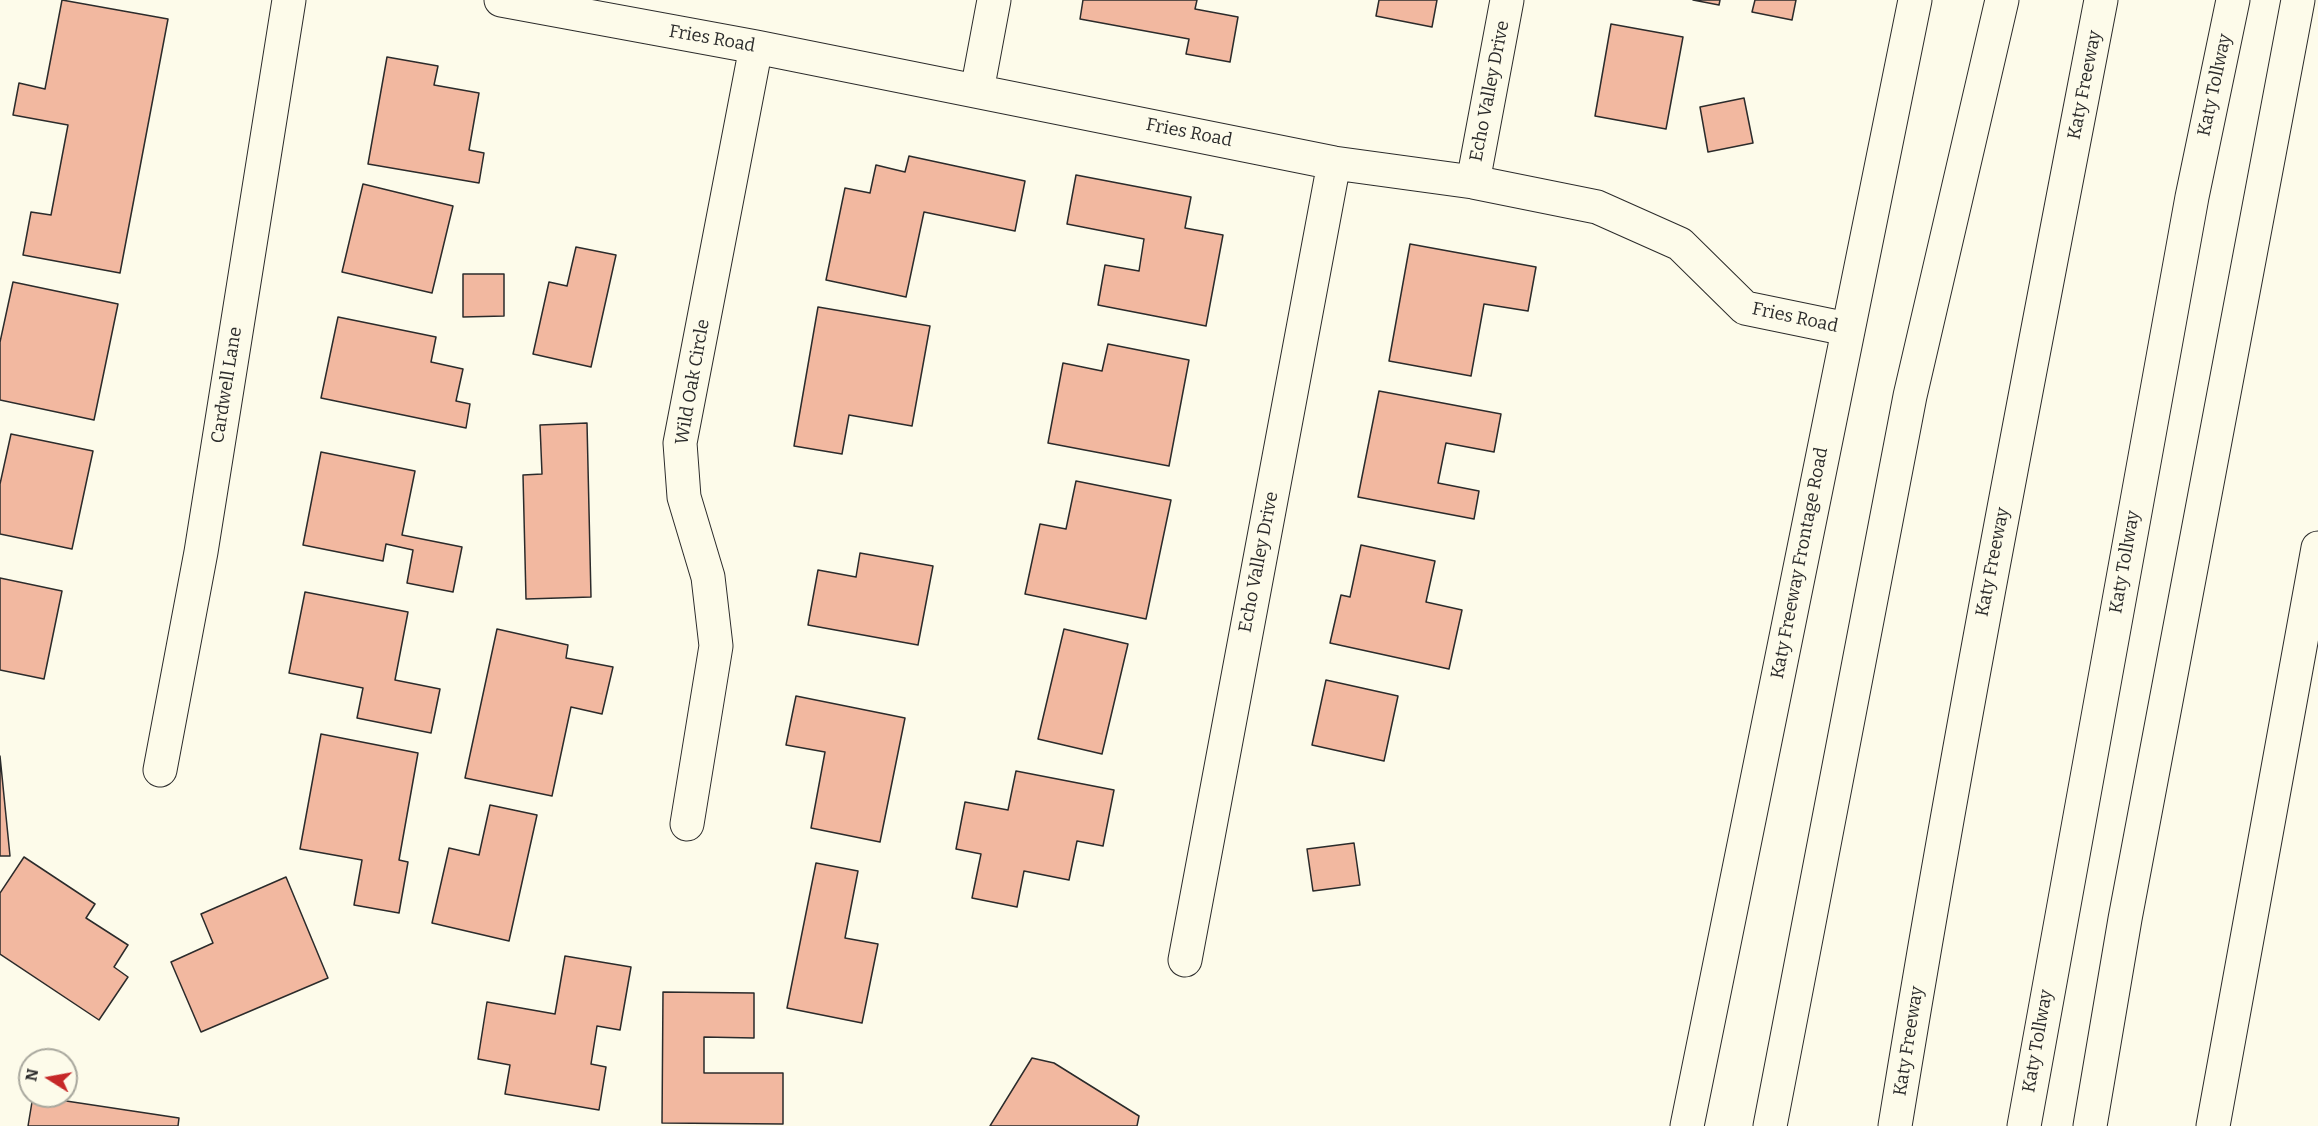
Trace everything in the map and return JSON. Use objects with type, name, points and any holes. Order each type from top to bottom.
[{"type":"main road","name":"Cardwell Lane","points":[[160,770],[201,552],[289,0]]},
{"type":"main road","name":"Fries Road","points":[[501,0],[756,47],[1334,163],[1473,182],[1597,207],[1680,244],[1745,309],[1847,329]]},
{"type":"main road","points":[[977,91],[994,0]]},
{"type":"main road","name":"Echo Valley Drive","points":[[1473,182],[1507,0]]},
{"type":"main road","name":"Katy Freeway Frontage Road","points":[[1687,1126],[1915,0]]},
{"type":"main road","points":[[1770,1126],[1910,396],[2002,0]]},
{"type":"main road","name":"Katy Freeway","points":[[1895,1126],[1931,904],[1990,576],[2101,0]]},
{"type":"main road","name":"Katy Tollway","points":[[2024,1126],[2190,208],[2233,0]]},
{"type":"main road","points":[[2090,1126],[2127,907],[2298,0]]},
{"type":"main road","name":"Wild Oak Circle","points":[[687,824],[716,646],[708,577],[684,497],[680,443],[756,47]]},
{"type":"main road","name":"Echo Valley Drive","points":[[1185,960],[1334,163]]},
{"type":"main road","points":[[2213,1126],[2318,548]]},
{"type":"building","points":[[62,0],[168,19],[120,273],[23,255],[31,212],[51,215],[68,125],[13,115],[19,83],[45,89]]},
{"type":"building","points":[[1083,0],[1197,0],[1195,9],[1238,17],[1230,62],[1186,54],[1189,39],[1080,19]]},
{"type":"building","points":[[1379,0],[1437,0],[1432,27],[1376,16]]},
{"type":"building","points":[[1693,0],[1720,0],[1719,5]]},
{"type":"building","points":[[1755,0],[1796,0],[1792,20],[1752,12]]},
{"type":"building","points":[[1611,24],[1683,37],[1666,129],[1595,116]]},
{"type":"building","points":[[387,57],[438,66],[434,85],[479,93],[469,150],[484,153],[479,183],[368,164]]},
{"type":"building","points":[[1744,98],[1753,143],[1708,152],[1700,107]]},
{"type":"building","points":[[909,156],[1025,181],[1015,231],[924,212],[906,297],[826,280],[845,188],[870,193],[876,165],[905,172]]},
{"type":"building","points":[[1076,175],[1191,197],[1185,228],[1223,235],[1206,326],[1098,305],[1105,265],[1139,271],[1144,239],[1067,224]]},
{"type":"building","points":[[363,184],[453,206],[432,293],[342,272]]},
{"type":"building","points":[[1410,244],[1536,267],[1528,311],[1484,304],[1471,376],[1389,361]]},
{"type":"building","points":[[576,247],[616,255],[591,367],[533,354],[549,282],[567,286]]},
{"type":"building","points":[[463,274],[504,274],[504,316],[463,317]]},
{"type":"building","points":[[13,282],[118,304],[94,420],[0,400],[0,342]]},
{"type":"building","points":[[818,307],[930,326],[912,426],[849,415],[842,454],[794,446]]},
{"type":"building","points":[[338,317],[436,337],[431,362],[463,369],[456,401],[470,404],[466,428],[321,398]]},
{"type":"building","points":[[1108,344],[1189,360],[1169,466],[1048,443],[1063,363],[1102,371]]},
{"type":"building","points":[[1379,391],[1501,414],[1494,452],[1446,443],[1438,483],[1479,491],[1474,519],[1358,497]]},
{"type":"building","points":[[587,423],[591,597],[526,599],[523,475],[542,474],[540,425]]},
{"type":"building","points":[[11,434],[93,451],[72,549],[0,534],[0,484]]},
{"type":"building","points":[[321,452],[415,471],[402,535],[462,547],[453,592],[407,583],[413,550],[386,544],[383,561],[303,545]]},
{"type":"building","points":[[1076,481],[1171,500],[1146,619],[1025,594],[1040,524],[1066,529]]},
{"type":"building","points":[[1361,545],[1435,561],[1426,602],[1462,610],[1449,669],[1330,643],[1341,595],[1350,597]]},
{"type":"building","points":[[860,553],[933,566],[918,645],[808,625],[818,570],[856,577]]},
{"type":"building","points":[[0,578],[62,591],[44,679],[0,670]]},
{"type":"building","points":[[305,592],[408,612],[395,680],[440,689],[431,733],[357,718],[363,688],[289,673]]},
{"type":"building","points":[[497,629],[568,645],[566,658],[613,667],[602,714],[571,707],[552,796],[465,778]]},
{"type":"building","points":[[1064,629],[1128,644],[1102,754],[1038,739]]},
{"type":"building","points":[[1326,680],[1398,696],[1384,761],[1312,745]]},
{"type":"building","points":[[796,696],[905,718],[880,842],[811,828],[825,752],[786,745]]},
{"type":"building","points":[[321,734],[418,753],[399,860],[408,862],[399,913],[354,905],[362,860],[300,849]]},
{"type":"building","points":[[0,756],[10,856],[0,856]]},
{"type":"building","points":[[1016,771],[1114,790],[1103,846],[1077,841],[1069,880],[1024,871],[1017,907],[972,898],[981,854],[956,849],[965,802],[1008,810]]},
{"type":"building","points":[[490,805],[537,815],[509,941],[432,923],[449,848],[479,855]]},
{"type":"building","points":[[1354,843],[1360,885],[1313,891],[1307,849]]},
{"type":"building","points":[[24,857],[95,904],[86,918],[128,945],[114,967],[128,977],[99,1020],[0,954],[0,893]]},
{"type":"building","points":[[816,863],[858,871],[845,938],[878,944],[862,1023],[787,1008]]},
{"type":"building","points":[[286,877],[328,978],[201,1032],[171,962],[213,943],[201,914]]},
{"type":"building","points":[[565,956],[631,967],[620,1030],[597,1026],[591,1064],[606,1067],[599,1110],[505,1094],[510,1065],[478,1059],[487,1002],[555,1014]]},
{"type":"building","points":[[663,992],[754,993],[754,1038],[704,1037],[704,1073],[783,1073],[783,1124],[662,1123]]},
{"type":"building","points":[[1032,1058],[1054,1063],[1139,1116],[1137,1126],[990,1126]]},
{"type":"building","points":[[78,1103],[179,1118],[178,1126],[28,1126],[31,1108],[78,1108]]}]
